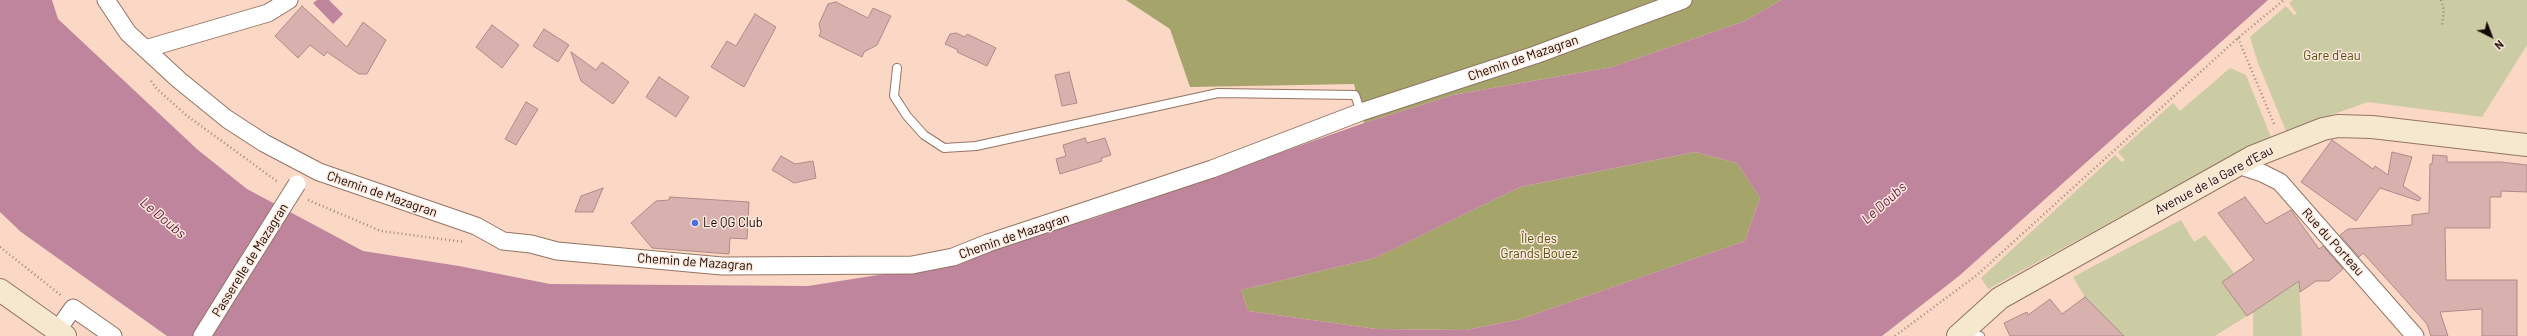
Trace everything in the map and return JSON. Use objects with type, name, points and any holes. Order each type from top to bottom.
[{"type":"main road","name":"Avenue de la Gare d'Eau","points":[[1967,334],[2000,298],[2263,151],[2322,129],[2338,126],[2372,127],[2527,145]]},
{"type":"main road","points":[[0,290],[61,333]]},
{"type":"street","name":"Chemin de Mazagran","points":[[106,0],[128,33],[145,50],[227,119],[264,144],[307,167],[476,226],[503,241],[531,244],[557,251],[722,266],[912,265],[953,257],[988,243],[1212,169],[1361,112],[1535,55],[1683,0]]},
{"type":"street","points":[[145,50],[268,13],[289,0]]},
{"type":"street","name":"Rue du Porteau","points":[[2238,165],[2280,182],[2415,336]]},
{"type":"street","name":"Passerelle de Mazagran","points":[[202,336],[307,167]]},
{"type":"street","points":[[61,333],[73,308],[113,336]]},
{"type":"lane","points":[[897,68],[894,96],[907,116],[924,135],[944,148],[976,146],[1218,93],[1355,95],[1361,112]]},
{"type":"path","points":[[1895,336],[1977,275],[2238,38],[2284,0]]},
{"type":"path","points":[[2441,0],[2444,9],[2442,27]]},
{"type":"path","points":[[2238,38],[2277,130]]},
{"type":"path","points":[[0,247],[59,292],[73,308]]},
{"type":"green space","points":[[1126,0],[1781,0],[1745,21],[1612,67],[1453,95],[1364,123],[1354,84],[1190,87],[1170,29]]},
{"type":"green space","name":"Gare d'eau","points":[[2293,0],[2527,0],[2527,45],[2482,117],[2368,102],[2286,131],[2258,63],[2250,37],[2286,6],[2294,15],[2297,14],[2289,3]]},
{"type":"green space","points":[[2230,68],[2246,75],[2271,137],[2257,142],[1988,289],[1981,278],[2115,155],[2122,162],[2125,160],[2118,152],[2173,103],[2180,111]]},
{"type":"green space","name":"Île des Grands Bouez","points":[[1695,152],[1737,163],[1760,198],[1745,241],[1521,319],[1466,330],[1376,329],[1248,311],[1241,290],[1375,258],[1520,187]]},
{"type":"green space","points":[[2181,220],[2194,242],[2205,235],[2234,273],[2222,282],[2247,316],[2215,336],[2124,336],[2085,297],[2073,277]]},
{"type":"green space","points":[[2299,281],[2302,336],[2253,336],[2253,311]]},
{"type":"water","name":"Le Doubs","points":[[0,0],[52,0],[58,19],[198,150],[247,189],[363,251],[459,266],[550,284],[808,286],[910,270],[1095,218],[1364,123],[1453,95],[1612,67],[1745,21],[1781,0],[2268,0],[1959,276],[1882,336],[167,336],[21,232],[0,212]],"holes":[[[1695,152],[1737,163],[1760,198],[1745,241],[1521,319],[1466,330],[1376,329],[1248,311],[1241,290],[1375,258],[1520,187]]]},
{"type":"water","points":[[317,0],[329,0],[343,14],[333,24],[313,3]]},
{"type":"building","points":[[836,2],[868,18],[873,8],[891,16],[877,45],[864,52],[862,57],[819,36],[821,32],[819,24],[828,4]]},
{"type":"building","points":[[302,6],[347,47],[363,22],[386,40],[367,74],[359,74],[327,52],[324,56],[310,45],[298,58],[275,36]]},
{"type":"building","points":[[755,14],[776,27],[744,87],[711,67],[727,41],[736,46]]},
{"type":"building","points":[[492,25],[519,45],[502,68],[476,47]]},
{"type":"building","points":[[544,29],[569,45],[558,62],[533,46]]},
{"type":"building","points":[[956,33],[965,37],[967,34],[996,48],[987,66],[957,52],[958,50],[945,44],[950,34]]},
{"type":"building","points":[[571,52],[596,70],[602,62],[629,82],[613,104],[581,81]]},
{"type":"building","points":[[1069,72],[1077,103],[1062,106],[1055,75]]},
{"type":"building","points":[[659,77],[689,97],[676,117],[646,97]]},
{"type":"building","points":[[526,102],[538,109],[516,145],[505,139]]},
{"type":"building","points":[[1085,138],[1087,143],[1105,138],[1111,155],[1101,158],[1102,161],[1060,174],[1056,159],[1066,156],[1063,145]]},
{"type":"building","points":[[2332,140],[2373,169],[2375,166],[2388,175],[2392,152],[2412,157],[2403,186],[2421,198],[2419,201],[2380,188],[2356,221],[2301,182]]},
{"type":"building","points":[[2433,155],[2447,156],[2447,162],[2501,162],[2527,165],[2527,192],[2501,191],[2501,197],[2490,197],[2490,228],[2445,228],[2446,280],[2517,280],[2517,336],[2482,336],[2482,309],[2440,312],[2448,336],[2431,336],[2427,324],[2384,276],[2363,253],[2359,257],[2340,235],[2348,229],[2412,225],[2412,215],[2429,213],[2430,164],[2432,164]]},
{"type":"building","points":[[781,156],[795,164],[813,161],[816,178],[794,183],[772,170]]},
{"type":"building","points":[[603,188],[593,212],[575,212],[581,196]]},
{"type":"building","name":"Le QG Club","points":[[670,197],[749,202],[747,239],[730,238],[729,254],[652,248],[631,223],[656,201],[669,200]]},
{"type":"building","points":[[2245,197],[2266,224],[2291,210],[2319,249],[2323,246],[2343,269],[2329,281],[2316,281],[2300,292],[2299,281],[2247,316],[2222,282],[2254,260],[2218,213]]},
{"type":"building","points":[[2085,297],[2124,336],[2010,336],[2004,323],[2027,312],[2028,315],[2050,299],[2062,314]]},
{"type":"place","name":"Le QG Club","points":[[695,223]]}]
